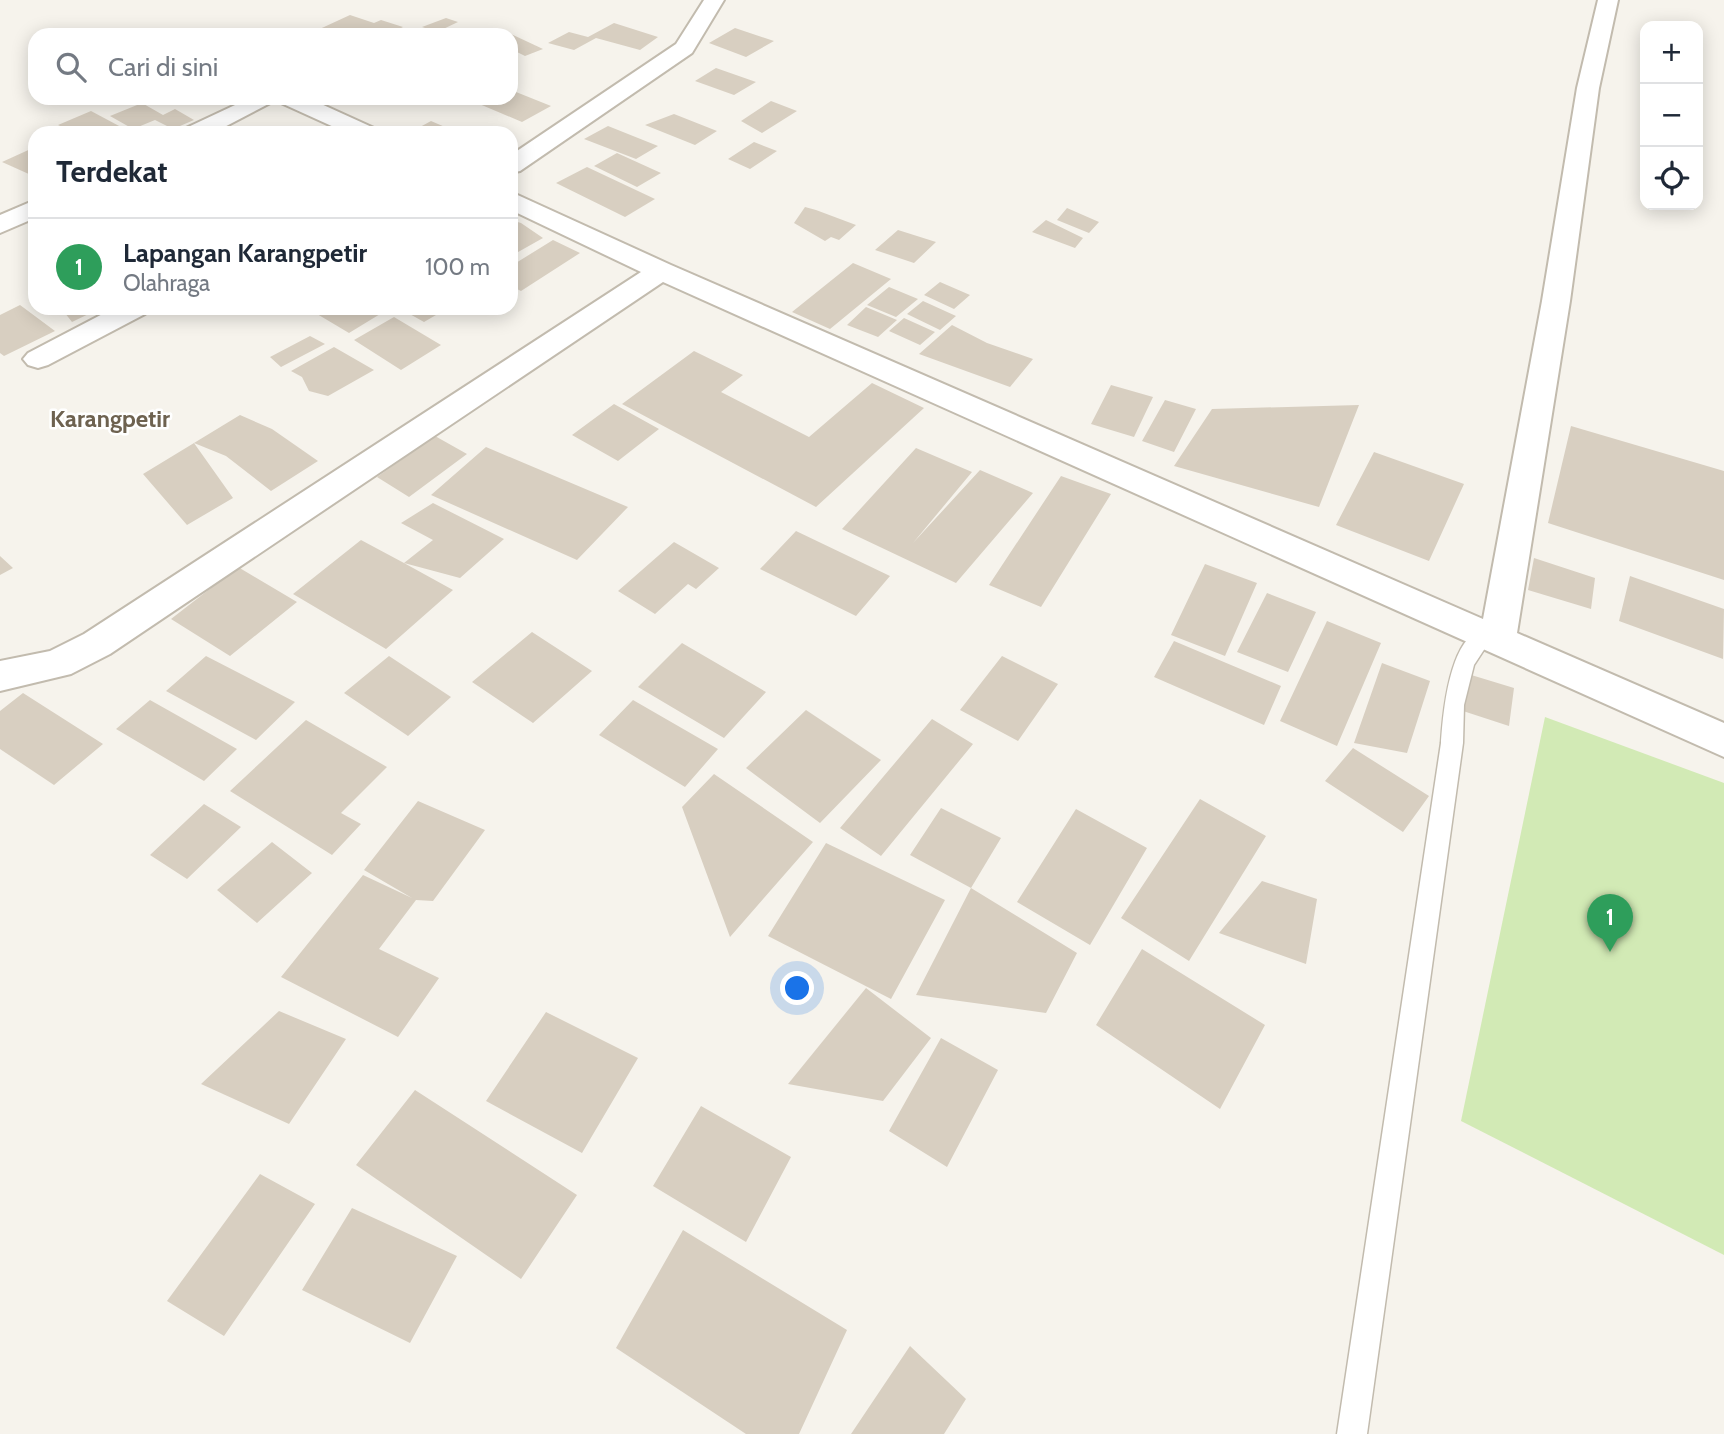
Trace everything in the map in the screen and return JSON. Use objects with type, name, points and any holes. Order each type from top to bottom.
[{"type":"street","points":[[518,161],[684,48],[714,0]]},
{"type":"street","points":[[1490,639],[1556,301],[1588,88],[1608,0]]},
{"type":"street","points":[[209,126],[253,105]]},
{"type":"street","points":[[304,105],[351,126]]},
{"type":"street","points":[[518,203],[662,271],[1724,741]]},
{"type":"street","points":[[0,225],[28,211]]},
{"type":"street","points":[[0,676],[58,664],[97,644],[662,271]]},
{"type":"street","points":[[38,359],[122,315]]},
{"type":"lane","points":[[1352,1434],[1450,757],[1454,705],[1464,663],[1490,639]]},
{"type":"green space","points":[[1545,717],[1724,783],[1724,1255],[1461,1121]]},
{"type":"building","points":[[350,15],[374,23],[381,20],[403,27],[401,28],[322,28]]},
{"type":"building","points":[[446,18],[458,22],[445,28],[422,27]]},
{"type":"building","points":[[614,23],[658,37],[640,50],[596,38],[574,50],[548,43],[569,32],[588,37]]},
{"type":"building","points":[[735,28],[774,41],[746,57],[709,43]]},
{"type":"building","points":[[518,37],[543,49],[525,56],[518,52]]},
{"type":"building","points":[[716,68],[756,82],[734,95],[695,81]]},
{"type":"building","points":[[518,93],[551,106],[522,122],[482,105],[518,105]]},
{"type":"building","points":[[771,101],[797,111],[762,133],[741,121]]},
{"type":"building","points":[[137,105],[146,105],[163,115],[175,109],[194,120],[180,126],[167,126],[155,120],[140,126],[128,126],[110,116]]},
{"type":"building","points":[[91,111],[119,126],[60,126],[58,125]]},
{"type":"building","points":[[674,114],[717,131],[695,145],[645,125]]},
{"type":"building","points":[[431,121],[443,126],[422,126]]},
{"type":"building","points":[[608,126],[658,146],[636,159],[584,139]]},
{"type":"building","points":[[754,142],[777,151],[750,169],[728,159]]},
{"type":"building","points":[[28,150],[28,174],[2,162]]},
{"type":"building","points":[[617,153],[661,173],[637,187],[594,166]]},
{"type":"building","points":[[587,167],[655,199],[625,217],[556,183]]},
{"type":"building","points":[[805,207],[856,225],[839,240],[831,237],[825,241],[794,223]]},
{"type":"building","points":[[1067,208],[1099,222],[1089,233],[1057,220]]},
{"type":"building","points":[[1046,220],[1083,238],[1075,248],[1032,232]]},
{"type":"building","points":[[518,222],[521,223],[543,238],[518,252]]},
{"type":"building","points":[[898,230],[936,242],[914,263],[875,250]]},
{"type":"building","points":[[553,240],[580,253],[521,291],[518,290],[518,262]]},
{"type":"building","points":[[853,263],[891,279],[830,329],[792,312]]},
{"type":"building","points":[[940,282],[970,295],[954,309],[924,295]]},
{"type":"building","points":[[889,287],[918,299],[896,317],[867,305]]},
{"type":"building","points":[[923,301],[956,316],[940,330],[907,314]]},
{"type":"building","points":[[20,305],[28,311],[28,315],[33,315],[55,331],[4,356],[0,353],[0,315]]},
{"type":"building","points":[[866,307],[897,320],[878,337],[847,325]]},
{"type":"building","points":[[66,315],[86,315],[72,322]]},
{"type":"building","points":[[319,315],[379,315],[349,333]]},
{"type":"building","points":[[412,315],[436,315],[424,322]]},
{"type":"building","points":[[394,317],[441,345],[401,370],[354,340]]},
{"type":"building","points":[[904,318],[935,332],[920,345],[889,331]]},
{"type":"building","points":[[952,325],[987,343],[1033,359],[1010,387],[919,354]]},
{"type":"building","points":[[310,336],[325,344],[281,367],[270,357]]},
{"type":"building","points":[[334,347],[374,370],[328,396],[309,391],[302,377],[291,371]]},
{"type":"building","points":[[694,351],[743,375],[721,392],[809,437],[872,383],[924,408],[816,507],[622,404]]},
{"type":"building","points":[[1111,385],[1153,397],[1134,437],[1091,424]]},
{"type":"building","points":[[1165,400],[1196,409],[1174,452],[1142,441]]},
{"type":"building","points":[[614,404],[659,429],[618,461],[572,435]]},
{"type":"building","points":[[1359,405],[1319,507],[1174,466],[1212,409]]},
{"type":"building","points":[[240,415],[272,429],[318,461],[271,491],[226,456],[194,443]]},
{"type":"building","points":[[1571,426],[1724,471],[1724,580],[1548,523]]},
{"type":"building","points":[[435,436],[467,454],[409,497],[377,477]]},
{"type":"building","points":[[194,443],[233,498],[187,525],[143,474]]},
{"type":"building","points":[[486,447],[628,507],[577,560],[431,495]]},
{"type":"building","points":[[916,448],[972,472],[913,543],[980,470],[1033,493],[956,583],[842,529]]},
{"type":"building","points":[[1374,452],[1464,484],[1429,561],[1336,525]]},
{"type":"building","points":[[1061,476],[1111,494],[1041,607],[989,585]]},
{"type":"building","points":[[433,503],[504,539],[460,578],[404,563],[433,540],[401,523]]},
{"type":"building","points":[[796,531],[890,576],[856,616],[760,569]]},
{"type":"building","points":[[361,540],[453,590],[386,649],[293,594]]},
{"type":"building","points":[[674,542],[719,568],[696,589],[688,584],[655,614],[618,591]]},
{"type":"building","points":[[0,556],[13,568],[0,575]]},
{"type":"building","points":[[1534,558],[1595,578],[1591,609],[1528,590]]},
{"type":"building","points":[[1205,564],[1257,583],[1225,656],[1171,635]]},
{"type":"building","points":[[238,567],[297,602],[230,656],[171,619]]},
{"type":"building","points":[[1630,576],[1724,609],[1723,659],[1619,621]]},
{"type":"building","points":[[1267,593],[1316,612],[1288,672],[1237,652]]},
{"type":"building","points":[[1327,621],[1381,643],[1337,746],[1280,721]]},
{"type":"building","points":[[532,632],[592,671],[533,723],[472,682]]},
{"type":"building","points":[[1174,641],[1281,686],[1264,725],[1154,677]]},
{"type":"building","points":[[682,643],[766,692],[724,738],[638,687]]},
{"type":"building","points":[[206,656],[295,702],[256,740],[166,691]]},
{"type":"building","points":[[389,656],[451,697],[408,736],[344,693]]},
{"type":"building","points":[[1002,656],[1058,684],[1018,741],[960,710]]},
{"type":"building","points":[[1382,663],[1430,681],[1407,753],[1354,743]]},
{"type":"building","points":[[1468,674],[1514,688],[1509,726],[1463,711]]},
{"type":"building","points":[[23,693],[103,744],[54,785],[0,749],[0,711]]},
{"type":"building","points":[[150,700],[237,749],[204,781],[116,729]]},
{"type":"building","points":[[633,700],[718,749],[685,787],[599,735]]},
{"type":"building","points":[[806,710],[881,760],[820,823],[746,768]]},
{"type":"building","points":[[932,719],[973,744],[881,856],[840,828]]},
{"type":"building","points":[[306,720],[387,767],[341,813],[361,824],[332,855],[230,791]]},
{"type":"building","points":[[1353,748],[1429,796],[1403,832],[1325,781]]},
{"type":"building","points":[[714,774],[813,842],[730,937],[682,807]]},
{"type":"building","points":[[1200,799],[1266,836],[1189,961],[1121,918]]},
{"type":"building","points":[[418,801],[485,830],[433,901],[416,900],[379,949],[439,978],[398,1037],[281,977],[363,875],[412,898],[364,870]]},
{"type":"building","points":[[204,804],[241,827],[187,879],[150,855]]},
{"type":"building","points":[[941,808],[1001,838],[971,888],[910,855]]},
{"type":"building","points":[[1076,809],[1147,848],[1090,945],[1017,902]]},
{"type":"building","points":[[272,842],[312,873],[257,923],[217,890]]},
{"type":"building","points":[[826,843],[945,900],[891,999],[768,936]]},
{"type":"building","points":[[1262,881],[1317,899],[1306,964],[1219,933]]},
{"type":"building","points":[[971,888],[1077,953],[1046,1013],[916,995]]},
{"type":"building","points":[[1142,949],[1265,1025],[1220,1109],[1096,1025]]},
{"type":"building","points":[[866,988],[931,1038],[883,1101],[788,1084]]},
{"type":"building","points":[[279,1011],[346,1039],[289,1124],[201,1084]]},
{"type":"building","points":[[546,1012],[638,1058],[582,1153],[486,1101]]},
{"type":"building","points":[[941,1038],[998,1070],[947,1167],[889,1131]]},
{"type":"building","points":[[415,1090],[577,1195],[521,1279],[356,1165]]},
{"type":"building","points":[[701,1106],[791,1157],[746,1242],[653,1186]]},
{"type":"building","points":[[260,1174],[315,1204],[224,1336],[167,1301]]},
{"type":"building","points":[[352,1208],[457,1256],[410,1343],[302,1290]]},
{"type":"building","points":[[683,1230],[847,1330],[799,1434],[746,1434],[616,1348]]},
{"type":"building","points":[[910,1346],[966,1399],[944,1434],[851,1434]]},
{"type":"place","name":"Lapangan Karangpetir","points":[[1610,952]]},
{"type":"district","name":"Karangpetir","points":[[110,419]]}]
